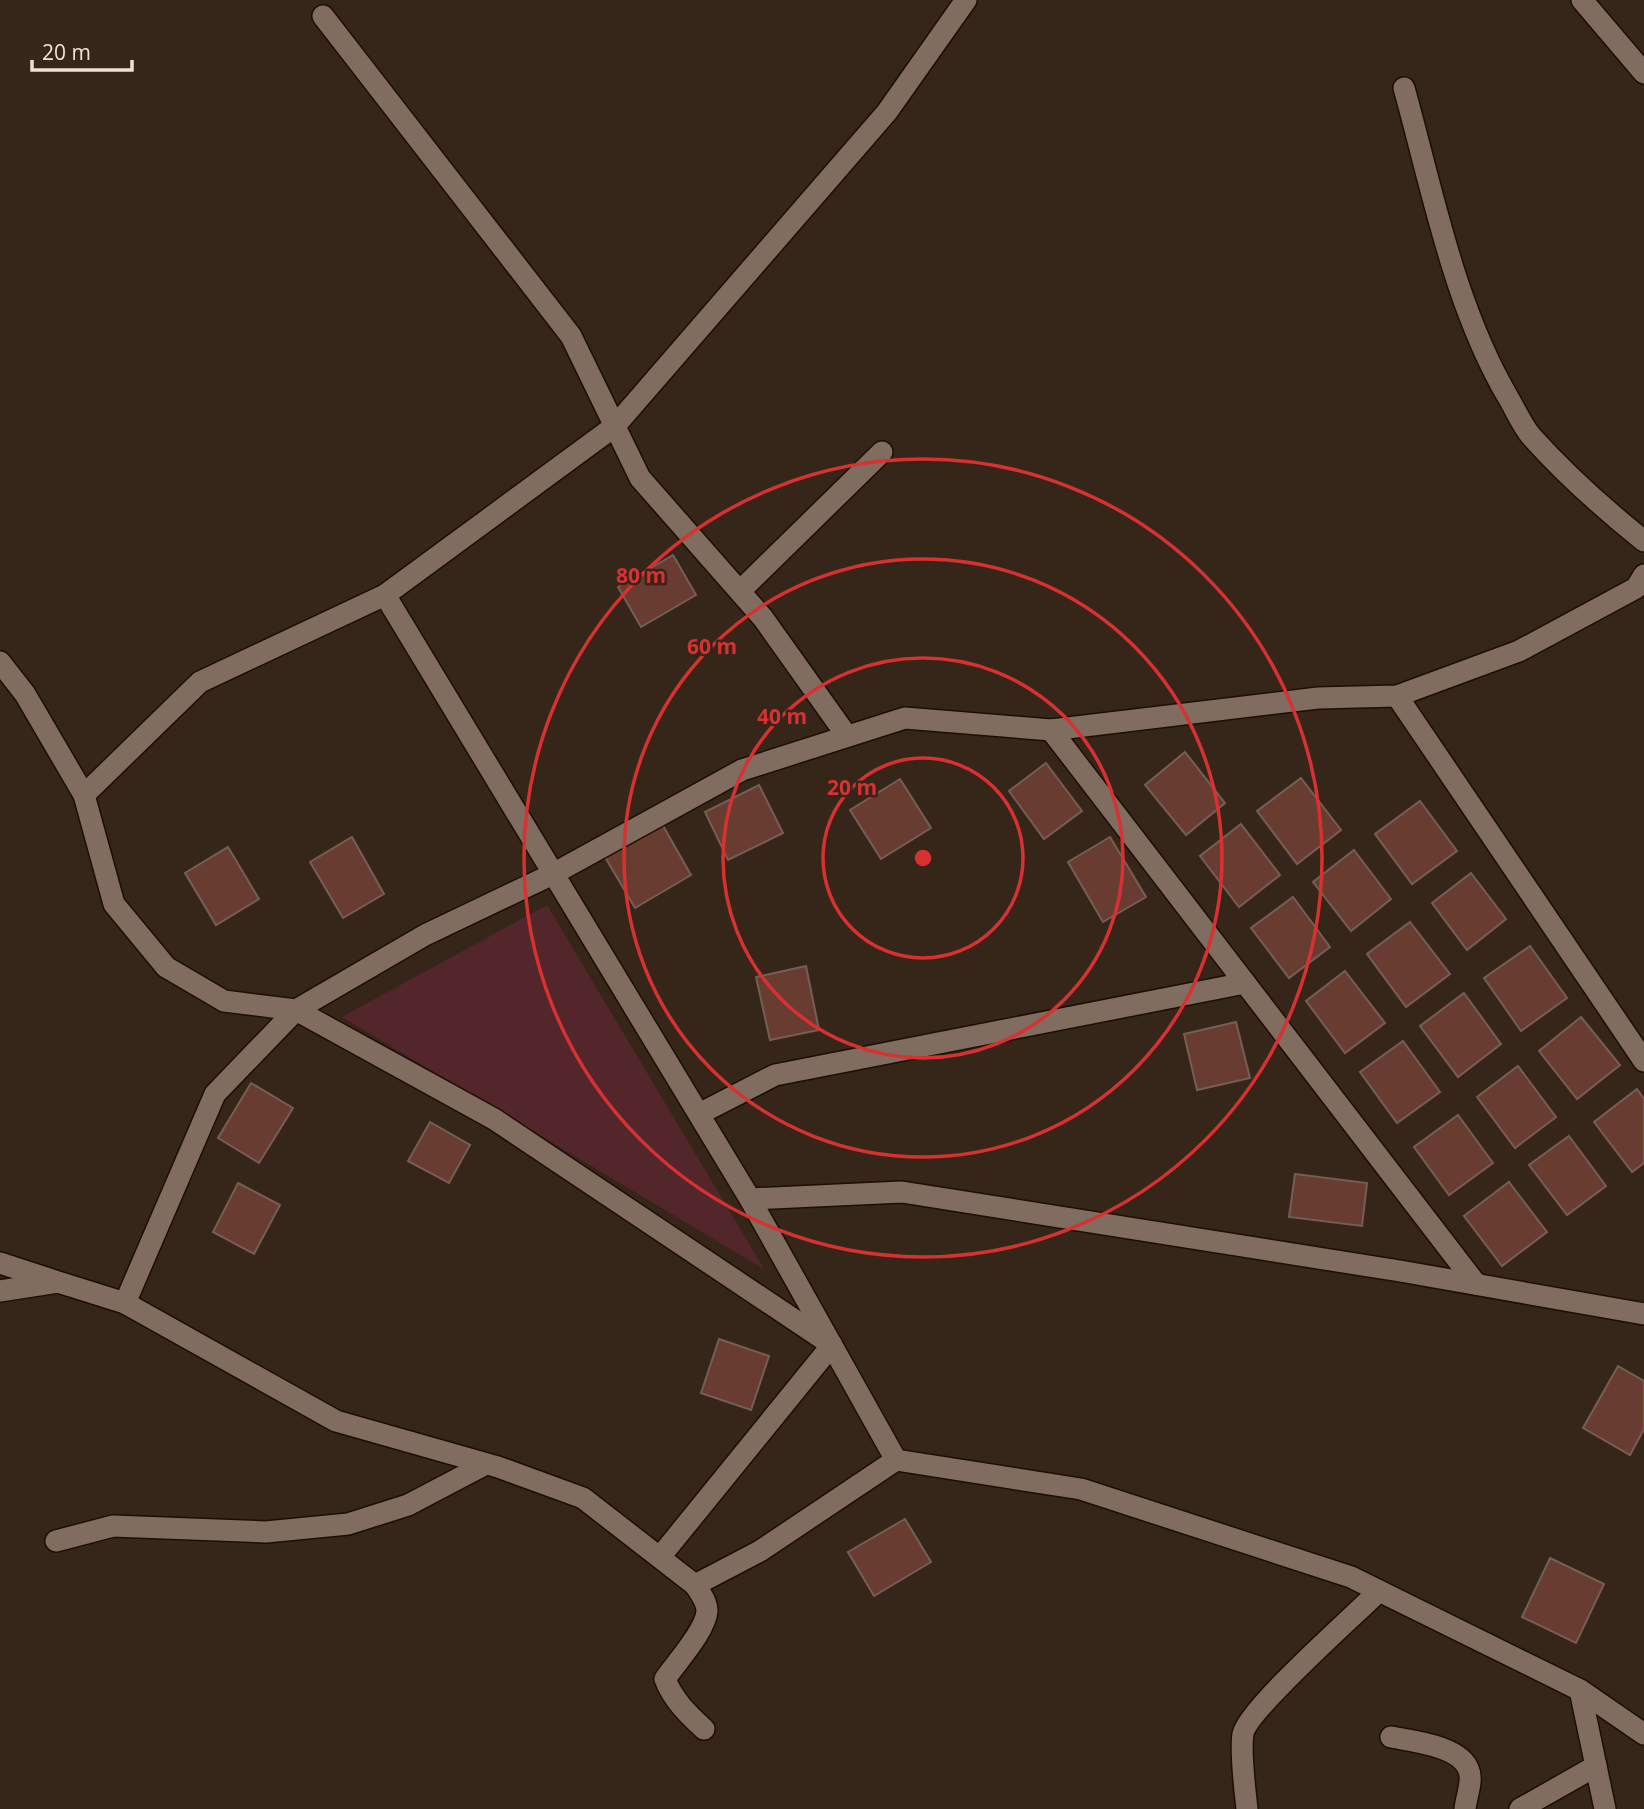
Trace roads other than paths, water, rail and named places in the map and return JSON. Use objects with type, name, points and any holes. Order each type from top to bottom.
[{"type":"street","points":[[84,795],[200,682],[385,596],[615,426],[887,112],[966,0]]},
{"type":"street","points":[[1582,0],[1644,73]]},
{"type":"street","points":[[323,16],[571,336],[640,478],[763,618],[847,736]]},
{"type":"street","points":[[1404,88],[1459,286],[1478,339],[1500,384],[1530,434],[1606,510],[1644,541]]},
{"type":"street","points":[[740,591],[883,452]]},
{"type":"street","points":[[125,1303],[215,1094],[296,1010],[425,935],[554,874],[741,769],[905,718],[1051,730],[1318,698],[1397,696],[1519,652],[1641,587]]},
{"type":"street","points":[[385,596],[750,1199],[897,1460]]},
{"type":"street","points":[[0,662],[25,694],[84,795],[114,904],[166,967],[224,1001],[296,1010],[494,1119],[832,1345]]},
{"type":"street","points":[[1397,696],[1644,1061]]},
{"type":"street","points":[[1051,730],[1476,1284]]},
{"type":"street","points":[[699,1114],[775,1075],[1245,983]]},
{"type":"street","points":[[750,1199],[902,1192],[1476,1284],[1644,1314]]},
{"type":"street","points":[[0,1263],[125,1303],[336,1421],[486,1464],[583,1498],[695,1585],[705,1601],[707,1610],[704,1624],[665,1679],[684,1710],[704,1729]]},
{"type":"street","points":[[0,1292],[58,1282]]},
{"type":"street","points":[[660,1557],[832,1345]]},
{"type":"street","points":[[695,1585],[760,1551],[897,1460],[1081,1489],[1351,1577],[1580,1690],[1644,1734]]},
{"type":"street","points":[[56,1541],[113,1526],[266,1532],[348,1524],[408,1505],[486,1464]]},
{"type":"street","points":[[1247,1809],[1243,1733],[1249,1722],[1273,1693],[1379,1591]]},
{"type":"street","points":[[1580,1690],[1605,1809]]},
{"type":"street","points":[[1391,1737],[1440,1747],[1466,1765],[1471,1773],[1465,1809]]},
{"type":"street","points":[[1520,1809],[1596,1766]]}]
